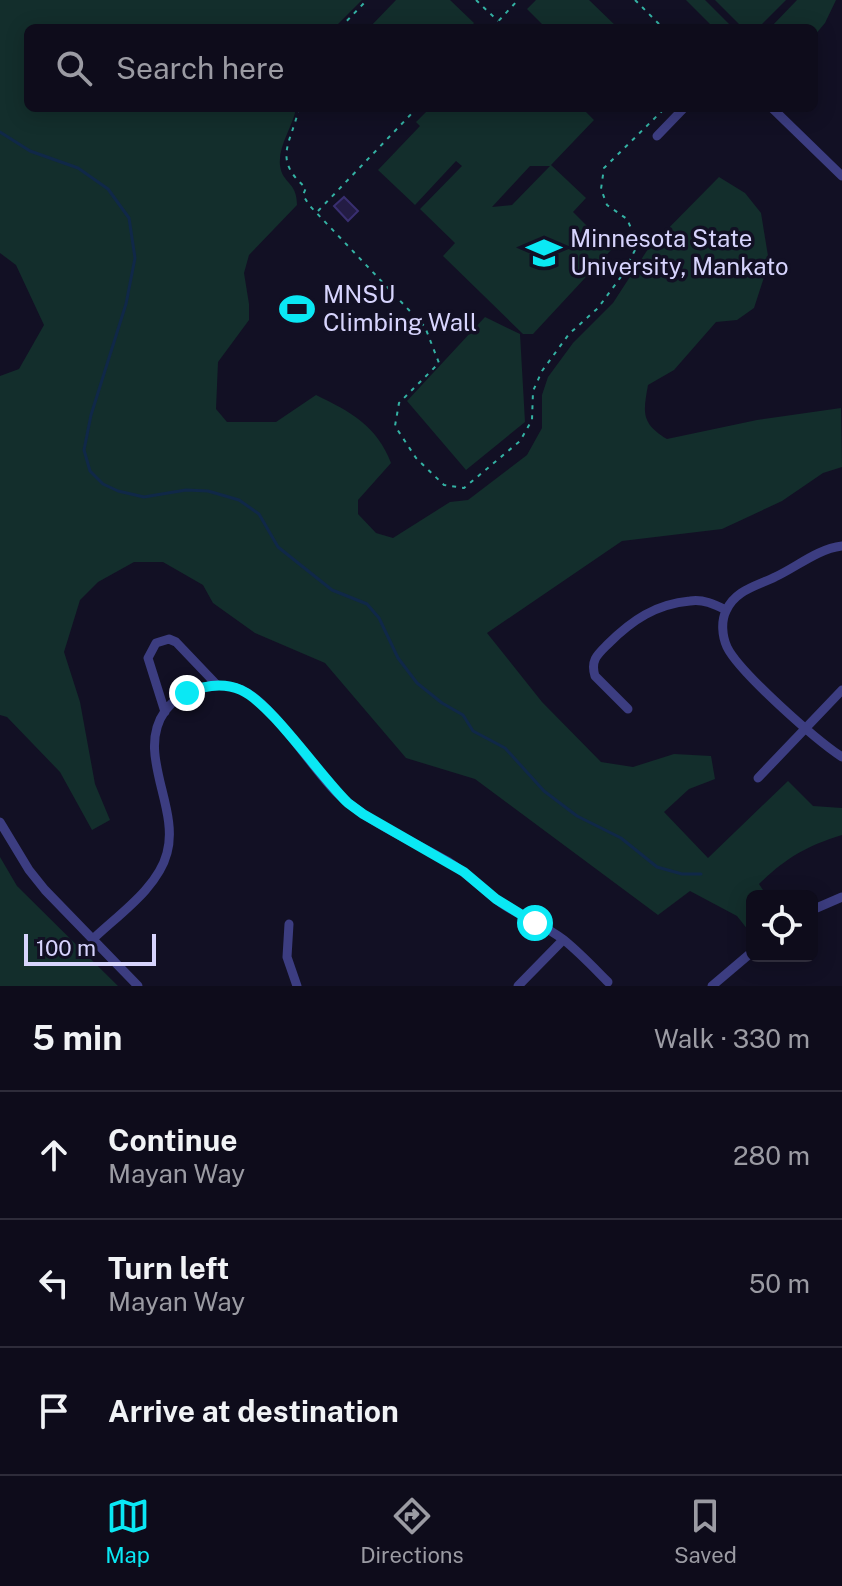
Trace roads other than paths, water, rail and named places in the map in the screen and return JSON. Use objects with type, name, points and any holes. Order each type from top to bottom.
[{"type":"street","points":[[657,136],[680,112]]},
{"type":"street","points":[[776,112],[842,176]]},
{"type":"street","points":[[842,546],[819,553],[744,590],[726,610],[723,638],[740,666],[842,757]]},
{"type":"street","points":[[628,709],[595,676],[593,670],[596,657],[615,637],[636,618],[667,605],[699,600],[726,610]]},
{"type":"street","points":[[165,712],[148,658],[156,643],[163,640],[176,642],[217,685]]},
{"type":"street","points":[[93,939],[147,887],[159,872],[167,854],[171,831],[155,749],[155,739],[165,712],[187,693],[217,685],[240,689],[258,701],[335,790],[363,814],[464,872],[513,911],[563,940],[608,982]]},
{"type":"street","points":[[758,778],[842,690]]},
{"type":"street","points":[[0,822],[29,870],[138,986]]},
{"type":"street","points":[[818,907],[842,897]]},
{"type":"street","points":[[289,924],[287,957],[297,986]]},
{"type":"street","points":[[518,986],[563,940]]},
{"type":"street","points":[[712,986],[746,957]]},
{"type":"waterway","points":[[0,132],[30,151],[78,168],[108,189],[129,218],[135,258],[126,304],[91,415],[84,450],[90,471],[103,484],[144,497],[186,490],[208,491],[239,500],[259,514],[278,547],[332,590],[367,604],[379,618],[398,658],[417,683],[463,715],[473,731],[505,748],[544,791],[577,816],[621,838],[657,867],[682,874],[701,874]]},
{"type":"place","name":"Minnesota State University, Mankato","points":[[544,253]]},
{"type":"place","name":"MNSU Climbing Wall","points":[[297,309]]}]
